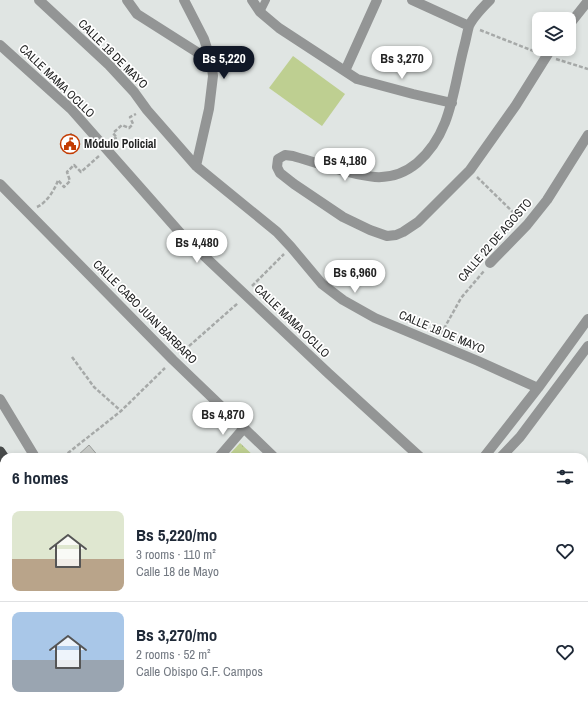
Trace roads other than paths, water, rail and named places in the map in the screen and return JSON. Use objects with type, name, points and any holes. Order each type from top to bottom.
[{"type":"street","name":"CALLE 18 DE MAYO","points":[[39,0],[109,64],[196,166],[277,232],[322,284],[343,300],[375,318],[538,388]]},
{"type":"street","points":[[127,0],[137,14],[211,62]]},
{"type":"street","points":[[184,0],[204,39],[214,76],[209,109],[196,166]]},
{"type":"street","points":[[252,0],[260,12],[279,28],[357,79],[452,103]]},
{"type":"street","points":[[345,71],[377,0]]},
{"type":"street","points":[[412,0],[470,26]]},
{"type":"street","points":[[490,0],[470,26],[452,103],[438,139],[423,158],[400,174],[388,177],[375,177],[284,155],[277,161],[277,167],[280,173],[343,217],[370,230],[387,236],[396,235],[403,232],[418,222],[470,170],[516,105],[547,56]]},
{"type":"street","points":[[576,17],[588,1]]},
{"type":"street","name":"CALLE MAMA OCLLO","points":[[0,45],[105,142],[183,236],[333,378],[416,453]]},
{"type":"street","name":"CALLE 22 DE AGOSTO","points":[[490,263],[527,225],[547,200],[588,134]]},
{"type":"street","name":"CALLE CABO JUAN BARBARO","points":[[0,184],[173,360],[270,453]]},
{"type":"street","points":[[487,453],[538,388],[588,319]]},
{"type":"street","points":[[505,453],[520,437],[588,346]]},
{"type":"street","points":[[0,399],[32,453]]},
{"type":"street","points":[[15,425],[26,453]]},
{"type":"street","points":[[222,453],[244,428]]},
{"type":"lane","points":[[260,12],[266,0]]},
{"type":"place","name":"Módulo Policial","points":[[70,144]]}]
